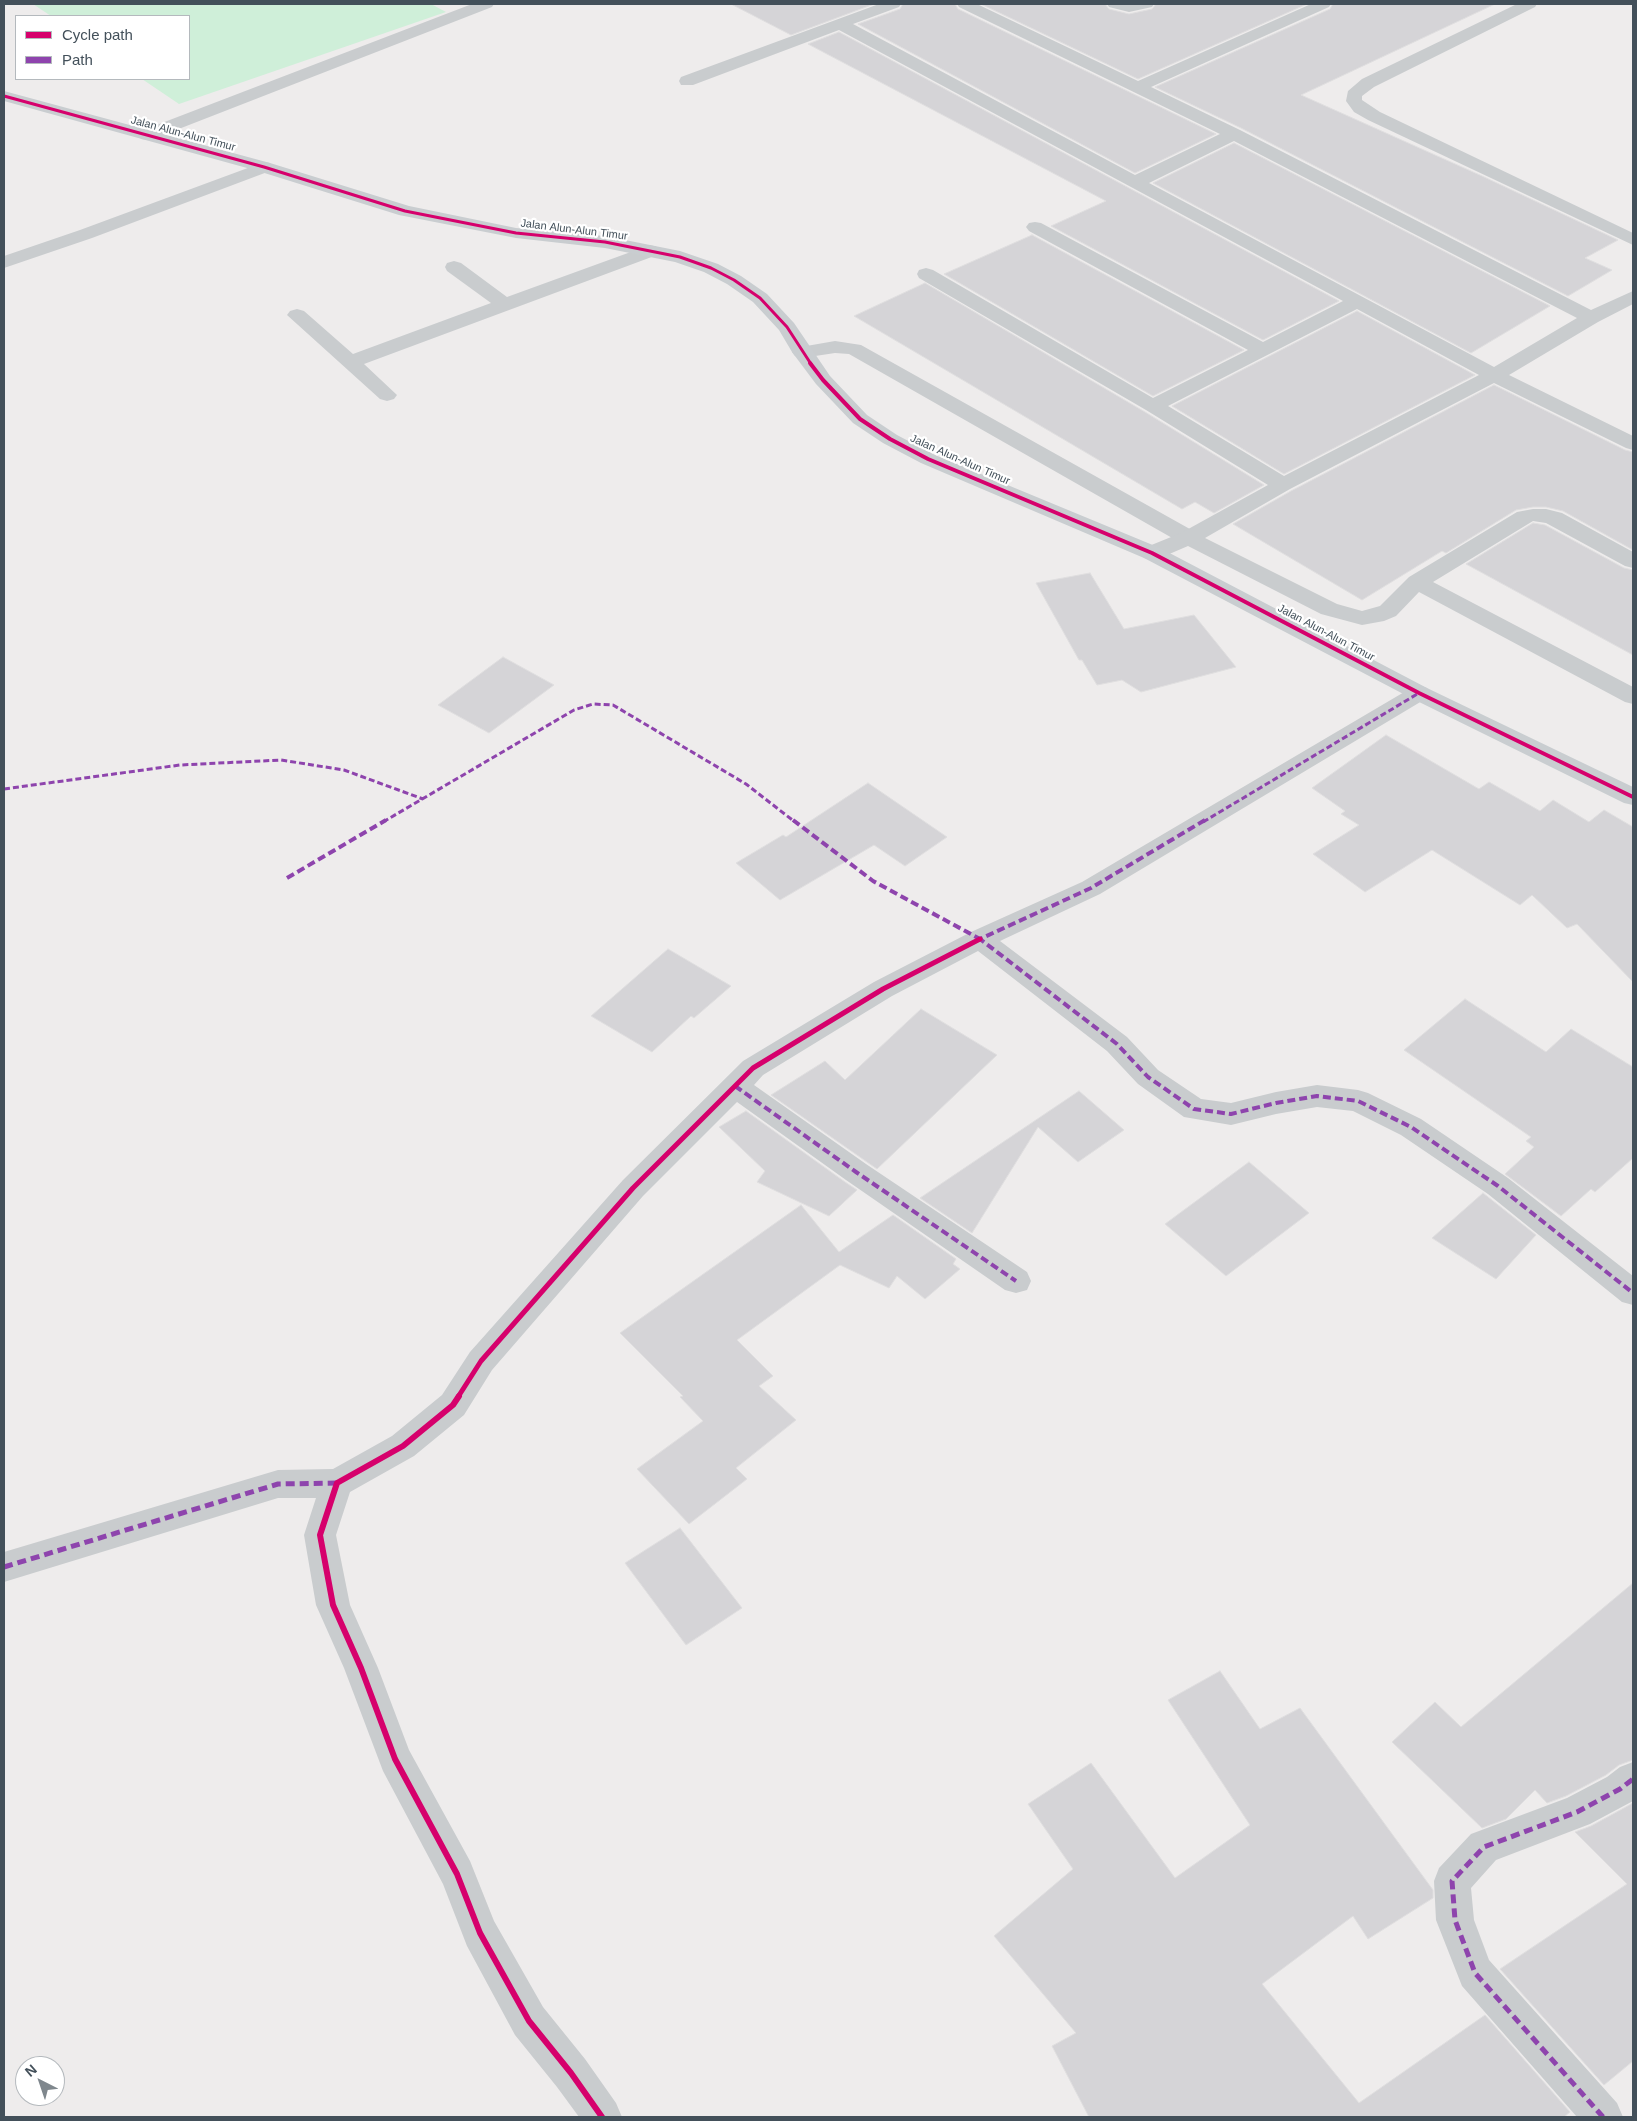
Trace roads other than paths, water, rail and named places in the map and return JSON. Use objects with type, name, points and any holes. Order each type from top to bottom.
[{"type":"street","points":[[147,135],[486,4]]},
{"type":"street","points":[[687,81],[893,4]]},
{"type":"street","points":[[965,4],[1234,134],[1591,318]]},
{"type":"street","points":[[1115,4],[1130,7],[1146,4]]},
{"type":"street","points":[[1138,87],[1322,4]]},
{"type":"street","points":[[1528,4],[1360,88],[1354,95],[1354,101],[1360,108],[1374,116],[1633,240]]},
{"type":"street","points":[[1488,8],[1506,15]]},
{"type":"street","points":[[840,24],[1494,375],[1633,444]]},
{"type":"street","name":"Jalan Alun-Alun Timur","points":[[4,96],[264,167],[405,211],[516,233],[605,242],[680,257],[711,268],[734,280],[760,298],[787,327],[802,352],[823,380],[860,419],[890,439],[928,460],[1152,554],[1419,693],[1633,797]]},
{"type":"street","points":[[1134,182],[1234,134]]},
{"type":"street","points":[[4,262],[86,234],[264,167]]},
{"type":"street","points":[[1035,227],[1263,350]]},
{"type":"street","points":[[350,362],[650,251]]},
{"type":"street","points":[[454,267],[504,304]]},
{"type":"street","points":[[926,274],[1153,406],[1283,485]]},
{"type":"street","points":[[1152,554],[1189,538],[1283,485],[1494,375],[1591,318],[1633,297]]},
{"type":"street","points":[[1153,406],[1358,301]]},
{"type":"street","points":[[297,315],[387,395]]},
{"type":"street","points":[[802,352],[835,347],[854,349],[1189,538],[1329,609],[1350,616],[1362,618],[1376,616],[1388,611],[1417,582],[1525,517],[1539,514],[1554,518],[1633,561]]},
{"type":"street","points":[[1417,582],[1633,697]]},
{"type":"street","points":[[4,1567],[278,1484],[337,1483],[403,1446],[453,1405],[481,1361],[633,1188],[753,1068],[883,988],[1092,888],[1419,693]]},
{"type":"street","points":[[980,940],[1117,1044],[1148,1077],[1194,1109],[1231,1114],[1276,1103],[1317,1096],[1358,1101],[1411,1127],[1498,1186],[1633,1294]]},
{"type":"street","points":[[736,1086],[856,1172],[1016,1281]]},
{"type":"street","points":[[337,1483],[320,1535],[333,1605],[361,1668],[395,1759],[457,1874],[480,1933],[529,2021],[571,2073],[602,2117]]},
{"type":"street","points":[[1603,2117],[1475,1973],[1455,1920],[1452,1881],[1484,1848],[1577,1812],[1620,1789],[1633,1779]]}]
